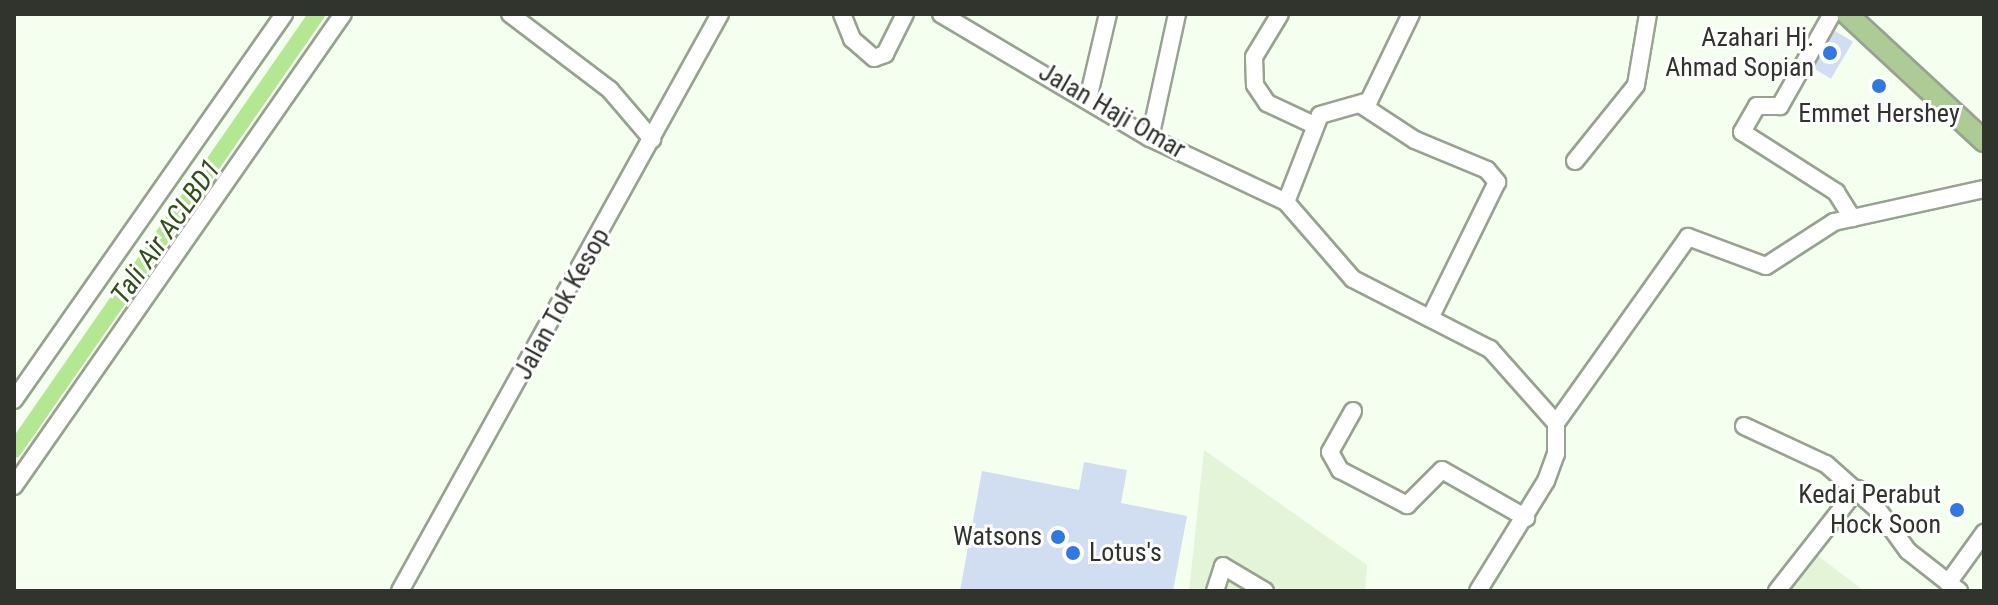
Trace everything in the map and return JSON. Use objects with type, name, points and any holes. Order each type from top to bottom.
[{"type":"main road","points":[[1847,14],[1984,141]]},
{"type":"street","points":[[14,400],[284,14]]},
{"type":"street","points":[[14,486],[343,14]]},
{"type":"street","points":[[510,14],[610,90],[652,139]]},
{"type":"street","name":"Jalan Tok Kesop","points":[[400,591],[720,14]]},
{"type":"street","points":[[842,14],[852,39],[874,58],[885,54],[905,14]]},
{"type":"street","name":"Jalan Haji Omar","points":[[941,14],[1150,138],[1286,202]]},
{"type":"street","points":[[1088,99],[1108,14]]},
{"type":"street","points":[[1150,138],[1177,14]]},
{"type":"street","points":[[1280,14],[1254,57],[1255,85],[1267,103],[1314,125]]},
{"type":"street","points":[[1363,106],[1411,14]]},
{"type":"street","points":[[1575,161],[1636,85],[1648,14]]},
{"type":"street","points":[[1832,14],[1780,106],[1759,105],[1742,132],[1829,186],[1852,218]]},
{"type":"street","points":[[1430,318],[1497,182],[1487,170],[1415,140],[1363,106],[1329,108],[1314,125],[1286,202],[1353,279],[1490,349],[1556,423]]},
{"type":"street","points":[[1478,591],[1526,518],[1556,454],[1556,423],[1609,357],[1688,237],[1766,266],[1814,232],[1852,218],[1984,189]]},
{"type":"street","points":[[1353,411],[1330,452],[1340,470],[1407,505],[1442,470],[1526,518]]},
{"type":"street","points":[[1744,426],[1826,464],[1857,489],[1908,551],[1954,587],[1984,533]]},
{"type":"street","points":[[1777,591],[1857,489]]},
{"type":"street","points":[[1215,591],[1223,566],[1265,591]]},
{"type":"shaded area","points":[[1204,450],[1367,565],[1365,591],[1189,591]]},
{"type":"shaded area","points":[[1817,555],[1864,591],[1788,591]]},
{"type":"building","name":"Azahari Hj. Ahmad Sopian","points":[[1835,31],[1853,42],[1831,79],[1813,68]]},
{"type":"building","name":"Lotus's","points":[[1084,462],[1127,470],[1121,503],[1187,516],[1173,591],[960,591],[982,471],[1079,490]]},
{"type":"waterway","name":"Tali Air ACLBD1","points":[[14,450],[317,14]]},
{"type":"place","name":"Azahari Hj. Ahmad Sopian","points":[[1830,53]]},
{"type":"place","name":"Emmet Hershey","points":[[1879,86]]},
{"type":"place","name":"Kedai Perabut Hock Soon","points":[[1957,510]]},
{"type":"place","name":"Watsons","points":[[1058,537]]},
{"type":"place","name":"Lotus's","points":[[1073,553]]}]
